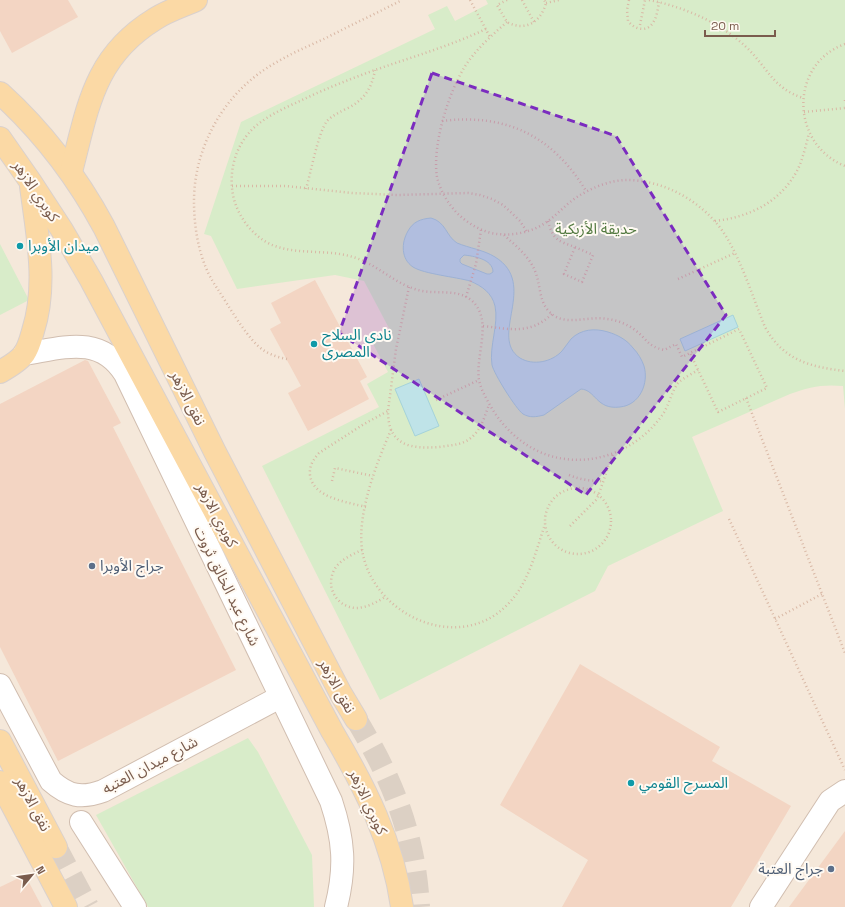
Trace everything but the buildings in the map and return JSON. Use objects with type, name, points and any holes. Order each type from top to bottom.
[{"type":"main road","points":[[71,172],[92,94],[102,71],[117,50],[135,32],[156,18],[196,0]]},
{"type":"main road","name":"نفق الازهر","points":[[4,101],[33,125],[71,172],[89,199],[215,452],[341,694],[356,719]]},
{"type":"main road","name":"كوبري الازهر","points":[[0,138],[62,230],[91,280],[365,792],[392,858],[399,886],[402,907]]},
{"type":"main road","points":[[0,372],[24,354],[32,338],[37,320],[41,286],[40,252],[30,181]]},
{"type":"main road","name":"نفق الازهر","points":[[0,740],[47,850]]},
{"type":"main road","points":[[0,782],[47,850],[66,907]]},
{"type":"lane","name":"شارع عبد الخالق ثروت","points":[[24,354],[84,346],[101,351],[110,356],[119,364],[125,374],[331,801],[338,822],[342,843],[343,865],[341,886],[336,907]]},
{"type":"lane","name":"شارع ميدان العتبه","points":[[0,685],[51,781],[60,789],[70,794],[81,796],[92,795],[103,791],[280,696]]},
{"type":"lane","points":[[761,907],[830,801],[845,791]]},
{"type":"lane","points":[[81,822],[135,907]]},
{"type":"path","points":[[287,359],[277,357],[258,346],[214,285],[204,263],[194,217],[194,193],[197,170],[204,146],[214,125],[227,105],[243,87],[261,72],[281,60],[402,0]]},
{"type":"path","points":[[470,0],[490,37]]},
{"type":"path","points":[[507,0],[497,5],[506,22],[518,26],[529,25],[534,22],[542,14],[545,1],[557,0]]},
{"type":"path","points":[[522,0],[534,22]]},
{"type":"path","points":[[629,0],[627,16],[628,21],[635,28],[641,30],[646,29],[654,22],[659,2]]},
{"type":"path","points":[[640,24],[645,0]]},
{"type":"path","points":[[649,0],[695,14],[729,32],[745,46],[780,86],[788,92],[803,98]]},
{"type":"path","points":[[506,22],[476,51],[455,84],[447,102],[442,121],[436,161],[437,175],[444,195],[460,216],[481,230],[503,234],[515,234],[527,232],[538,227],[548,221],[565,205],[599,186],[626,180],[665,187],[690,200],[715,221],[735,253],[765,328],[770,338],[778,347],[788,355],[799,360],[845,371]]},
{"type":"path","points":[[486,30],[324,90],[268,117],[257,125],[240,145],[232,169],[234,198],[243,219],[256,234],[272,246],[288,250],[336,253],[356,258],[374,266],[391,278],[409,287],[428,292],[450,292],[466,297],[473,302],[482,317],[483,326],[479,366],[479,380],[482,393],[497,418],[511,434],[529,446],[548,455],[563,459],[594,459],[613,454],[627,448],[640,440],[651,430],[665,411],[679,382],[698,370]]},
{"type":"path","points":[[845,44],[828,53],[819,62],[811,73],[803,98],[804,112],[809,133],[826,155],[845,166]]},
{"type":"path","points":[[306,189],[322,130],[333,116],[356,104],[363,97],[374,80],[375,70]]},
{"type":"path","points":[[804,112],[845,108]]},
{"type":"path","points":[[442,121],[480,119],[517,128],[534,137],[564,160],[576,175],[586,192]]},
{"type":"path","points":[[715,221],[732,219],[749,214],[764,206],[778,195],[798,168],[809,133]]},
{"type":"path","points":[[232,186],[274,185],[352,193],[398,195],[468,194],[492,199],[502,205],[512,212],[527,232]]},
{"type":"path","points":[[548,221],[552,234],[556,240],[575,247],[593,255],[582,282],[564,274],[575,247]]},
{"type":"path","points":[[466,297],[471,285],[479,248],[481,230]]},
{"type":"path","points":[[503,234],[529,259],[537,277],[544,303],[552,314],[566,320],[595,318],[616,320],[635,330],[652,346],[664,350],[676,344],[682,357],[690,353],[739,330],[767,388],[718,412],[690,353]]},
{"type":"path","points":[[678,279],[735,253]]},
{"type":"path","points":[[409,287],[396,349],[388,411],[388,421],[396,438],[404,444],[422,448],[462,443],[469,440],[479,429],[489,404]]},
{"type":"path","points":[[483,326],[526,329],[540,324],[552,314]]},
{"type":"path","points":[[436,400],[479,380]]},
{"type":"path","points":[[746,398],[845,653]]},
{"type":"path","points":[[366,507],[325,495],[318,491],[310,479],[310,465],[319,453],[364,424],[388,411]]},
{"type":"path","points":[[391,430],[373,476],[362,521],[362,550],[366,567],[374,583],[385,597],[410,616],[428,624],[461,628],[474,625],[499,612],[518,592],[527,575],[545,524]]},
{"type":"path","points":[[570,526],[594,503],[599,496],[613,454]]},
{"type":"path","points":[[332,481],[335,468],[373,476]]},
{"type":"path","points":[[569,475],[580,479],[604,481]]},
{"type":"path","points":[[575,488],[584,488],[599,496],[610,510],[611,520],[607,537],[601,545],[585,553],[576,554],[558,548],[547,533],[545,524],[545,515],[553,500],[566,490],[575,488]]},
{"type":"path","points":[[729,519],[845,771]]},
{"type":"path","points":[[362,550],[344,559],[337,566],[332,574],[330,584],[333,594],[339,601],[348,607],[358,608],[376,602],[385,597]]},
{"type":"path","points":[[775,619],[822,594]]},
{"type":"highlighted area","points":[[432,73],[616,136],[726,315],[586,495],[339,333]]},
{"type":"shaded area","points":[[0,0],[845,0],[845,907],[0,907]]},
{"type":"green space","name":"حديقة الأزبكية","points":[[486,0],[845,0],[845,409],[843,386],[829,385],[816,387],[790,394],[692,437],[723,511],[608,566],[595,591],[380,700],[262,466],[379,407],[367,384],[388,372],[372,342],[391,332],[364,281],[335,275],[237,289],[211,236],[204,234],[241,122],[435,29],[428,15],[447,6],[455,21],[488,4]]},
{"type":"green space","points":[[0,244],[29,300],[0,315]]},
{"type":"green space","points":[[248,738],[258,752],[312,855],[314,907],[148,907],[96,815]]},
{"type":"water","points":[[431,218],[440,223],[450,237],[457,243],[495,257],[507,268],[513,281],[514,295],[509,337],[512,349],[520,358],[531,362],[542,362],[558,355],[571,339],[579,333],[593,330],[612,333],[622,338],[635,350],[643,364],[645,373],[644,386],[638,398],[627,405],[612,407],[606,406],[586,390],[581,389],[544,415],[533,417],[523,414],[515,406],[492,365],[491,358],[496,313],[492,297],[479,285],[470,281],[418,269],[409,264],[406,260],[403,246],[408,231],[415,223]],"holes":[[[464,255],[477,257],[486,261],[490,264],[493,272],[487,274],[462,264],[460,259]]]},
{"type":"water","points":[[733,315],[738,327],[685,351],[680,339]]},
{"type":"water","points":[[419,379],[439,426],[415,436],[395,389]]},
{"type":"tunnel","points":[[356,719],[381,764],[400,809],[413,856],[419,907]]},
{"type":"tunnel","points":[[56,847],[88,907]]},
{"type":"place","name":"ميدان الأوبرا","points":[[20,246]]},
{"type":"place","name":"نادى السلاح المصرى","points":[[314,344]]},
{"type":"place","name":"جراج الأوبرا","points":[[92,566]]},
{"type":"place","name":"المسرح القومي","points":[[631,783]]},
{"type":"place","name":"جراج العتبة","points":[[831,869]]}]
